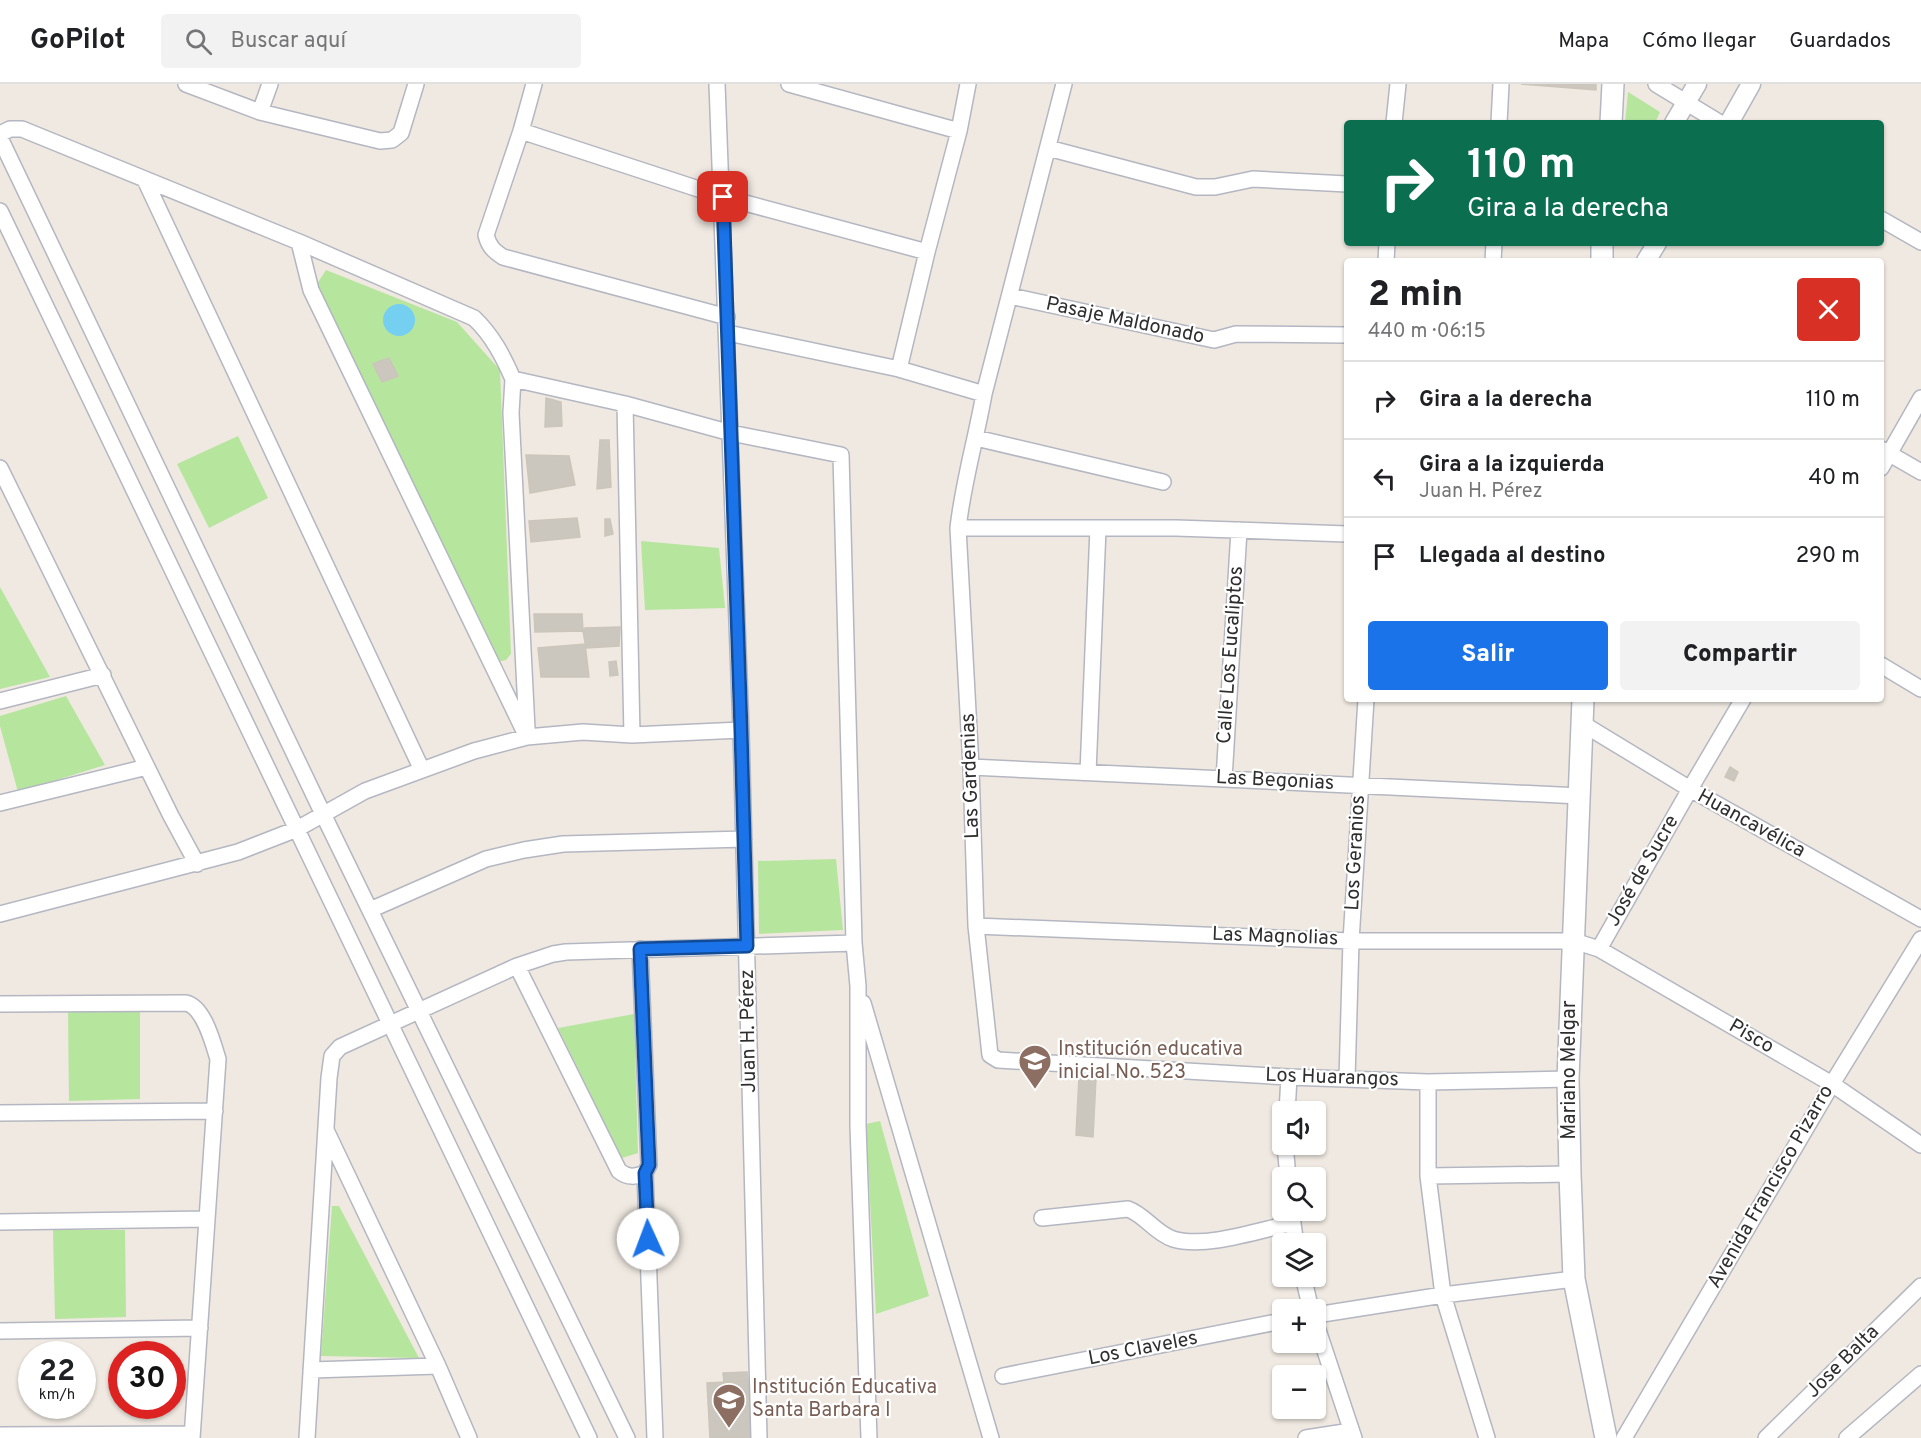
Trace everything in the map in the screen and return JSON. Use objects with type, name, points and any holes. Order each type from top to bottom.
[{"type":"main road","points":[[1611,120],[1613,84]]},
{"type":"main road","name":"Mariano Melgar","points":[[1583,702],[1570,993],[1568,1079],[1570,1174],[1574,1279],[1607,1436]]},
{"type":"street","points":[[186,84],[260,112],[380,141],[392,140],[401,133],[416,84]]},
{"type":"street","points":[[260,112],[270,84]]},
{"type":"street","points":[[534,84],[521,131],[486,235],[488,244],[503,256],[727,317]]},
{"type":"street","name":"Juan H. Pérez","points":[[717,84],[723,197],[741,730],[759,1438]]},
{"type":"street","points":[[789,84],[959,130]]},
{"type":"street","points":[[899,369],[959,130],[968,84]]},
{"type":"street","name":"Las Gardenias","points":[[990,1054],[976,926],[971,767],[958,528],[961,498],[984,394],[1064,84]]},
{"type":"street","points":[[1394,120],[1398,84]]},
{"type":"street","points":[[1500,120],[1501,84]]},
{"type":"street","points":[[1656,84],[1715,120]]},
{"type":"street","points":[[1676,120],[1697,84]]},
{"type":"street","points":[[1731,120],[1751,84]]},
{"type":"street","points":[[527,737],[511,413],[513,379],[485,328],[474,318],[300,242],[22,129],[10,129],[0,136],[323,814],[627,1438]]},
{"type":"street","points":[[521,131],[723,197],[927,252]]},
{"type":"street","points":[[1048,148],[1196,187],[1215,187],[1253,179],[1344,184]]},
{"type":"street","points":[[145,180],[422,770]]},
{"type":"street","points":[[0,211],[589,1438]]},
{"type":"street","points":[[1884,221],[1921,242]]},
{"type":"street","points":[[300,242],[311,290],[527,737]]},
{"type":"street","name":"Pasaje Maldonado","points":[[1010,296],[1214,340],[1236,334],[1344,335]]},
{"type":"street","points":[[728,333],[899,369],[984,394]]},
{"type":"street","points":[[513,379],[625,404],[731,433],[838,453],[842,458],[854,944],[858,986],[858,1126],[869,1438]]},
{"type":"street","points":[[1921,398],[1885,451],[1921,472]]},
{"type":"street","points":[[625,404],[632,735]]},
{"type":"street","points":[[976,438],[1163,482]]},
{"type":"street","points":[[0,468],[171,816],[197,864]]},
{"type":"street","points":[[958,528],[1239,530],[1344,534]]},
{"type":"street","points":[[1088,772],[1098,528]]},
{"type":"street","name":"Calle Los Eucaliptos","points":[[1224,779],[1239,530]]},
{"type":"street","points":[[1884,666],[1921,689]]},
{"type":"street","points":[[0,701],[103,675]]},
{"type":"street","name":"Los Geranios","points":[[1347,1079],[1351,940],[1366,702]]},
{"type":"street","name":"José de Sucre","points":[[1599,949],[1741,702]]},
{"type":"street","name":"Huancavélica","points":[[1583,724],[1690,789],[1921,919]]},
{"type":"street","points":[[0,914],[238,852],[297,829],[365,791],[474,751],[527,737],[584,732],[632,735],[741,730]]},
{"type":"street","points":[[0,803],[147,767]]},
{"type":"street","name":"Las Begonias","points":[[971,767],[1580,796]]},
{"type":"street","points":[[370,910],[486,859],[524,850],[563,844],[744,839]]},
{"type":"street","name":"Las Magnolias","points":[[976,926],[1351,940],[1574,941]]},
{"type":"street","name":"Avenida Francisco Pizarro","points":[[1607,1436],[1832,1084],[1921,939]]},
{"type":"street","name":"Pisco","points":[[1574,941],[1599,949],[1832,1084],[1921,1145]]},
{"type":"street","points":[[306,1438],[325,1127],[332,1056],[340,1047],[517,966],[566,952],[854,944]]},
{"type":"street","points":[[640,949],[649,1165],[645,1173],[655,1438]]},
{"type":"street","points":[[517,966],[619,1171],[625,1176],[645,1173]]},
{"type":"street","points":[[858,986],[991,1438]]},
{"type":"street","points":[[0,1004],[181,1003],[194,1005],[210,1034],[218,1059],[192,1436],[0,1435]]},
{"type":"street","name":"Los Huarangos","points":[[990,1054],[999,1060],[1289,1077],[1428,1082],[1568,1079]]},
{"type":"street","points":[[1288,1101],[1289,1077]]},
{"type":"street","points":[[1428,1082],[1428,1176],[1443,1295],[1486,1438]]},
{"type":"street","points":[[0,1113],[215,1111]]},
{"type":"street","points":[[325,1127],[438,1366],[469,1438]]},
{"type":"street","points":[[1428,1176],[1570,1174]]},
{"type":"street","points":[[1042,1218],[1128,1209],[1138,1213],[1161,1234],[1175,1240],[1205,1242],[1278,1221]]},
{"type":"street","points":[[0,1222],[207,1219]]},
{"type":"street","points":[[1326,1313],[1443,1295],[1574,1279]]},
{"type":"street","name":"Jose Balta","points":[[1766,1438],[1921,1286]]},
{"type":"street","name":"Los Claveles","points":[[1003,1376],[1272,1324]]},
{"type":"street","points":[[0,1330],[200,1328]]},
{"type":"street","points":[[1306,1438],[1352,1434],[1325,1353]]},
{"type":"street","points":[[310,1370],[438,1366]]},
{"type":"street","points":[[1847,1438],[1921,1374]]},
{"type":"green space","points":[[1628,92],[1660,112],[1656,120],[1625,120]]},
{"type":"green space","points":[[326,270],[457,322],[500,370],[511,654],[506,660],[497,662],[317,284]]},
{"type":"green space","points":[[238,436],[268,498],[209,528],[177,464]]},
{"type":"green space","points":[[641,541],[719,548],[725,608],[645,610]]},
{"type":"green space","points":[[0,587],[50,677],[0,689]]},
{"type":"green space","points":[[66,696],[105,765],[18,792],[0,726],[0,716]]},
{"type":"green space","points":[[836,859],[843,930],[759,934],[758,861]]},
{"type":"green space","points":[[68,1012],[140,1012],[140,1099],[69,1101]]},
{"type":"green space","points":[[634,1014],[638,1153],[622,1158],[558,1028]]},
{"type":"green space","points":[[880,1121],[929,1296],[876,1314],[866,1124]]},
{"type":"green space","points":[[332,1206],[339,1206],[419,1358],[321,1356]]},
{"type":"green space","points":[[53,1230],[125,1230],[126,1317],[55,1319]]},
{"type":"water","points":[[399,304],[410,309],[415,320],[410,331],[399,336],[388,331],[383,320],[388,309]]},
{"type":"building","points":[[1521,84],[1596,84],[1596,90]]},
{"type":"building","points":[[389,358],[398,376],[382,382],[373,364]]},
{"type":"building","points":[[546,398],[561,402],[562,426],[545,427]]},
{"type":"building","points":[[600,440],[609,440],[611,487],[597,489]]},
{"type":"building","points":[[526,455],[569,456],[575,485],[530,493]]},
{"type":"building","points":[[577,518],[580,537],[531,542],[529,521]]},
{"type":"building","points":[[605,519],[610,519],[613,534],[605,536]]},
{"type":"building","points":[[534,614],[582,614],[583,631],[535,632]]},
{"type":"building","points":[[620,627],[619,646],[586,648],[583,631],[585,628]]},
{"type":"building","points":[[585,644],[589,677],[541,677],[538,648]]},
{"type":"building","points":[[616,661],[618,675],[610,676],[609,662]]},
{"type":"building","points":[[1730,767],[1738,772],[1734,781],[1725,777]]},
{"type":"building","points":[[1079,1077],[1096,1078],[1093,1137],[1076,1135]]},
{"type":"building","points":[[747,1372],[748,1381],[724,1382],[723,1373]]},
{"type":"building","points":[[748,1381],[751,1438],[710,1438],[707,1383]]},
{"type":"place","name":"Institución educativa inicial No. 523","points":[[1035,1090]]},
{"type":"place","name":"Institución Educativa Santa Barbara I","points":[[729,1429]]},
{"type":"route","points":[[648,1239],[645,1173],[649,1165],[640,949],[747,946],[723,197]]}]
